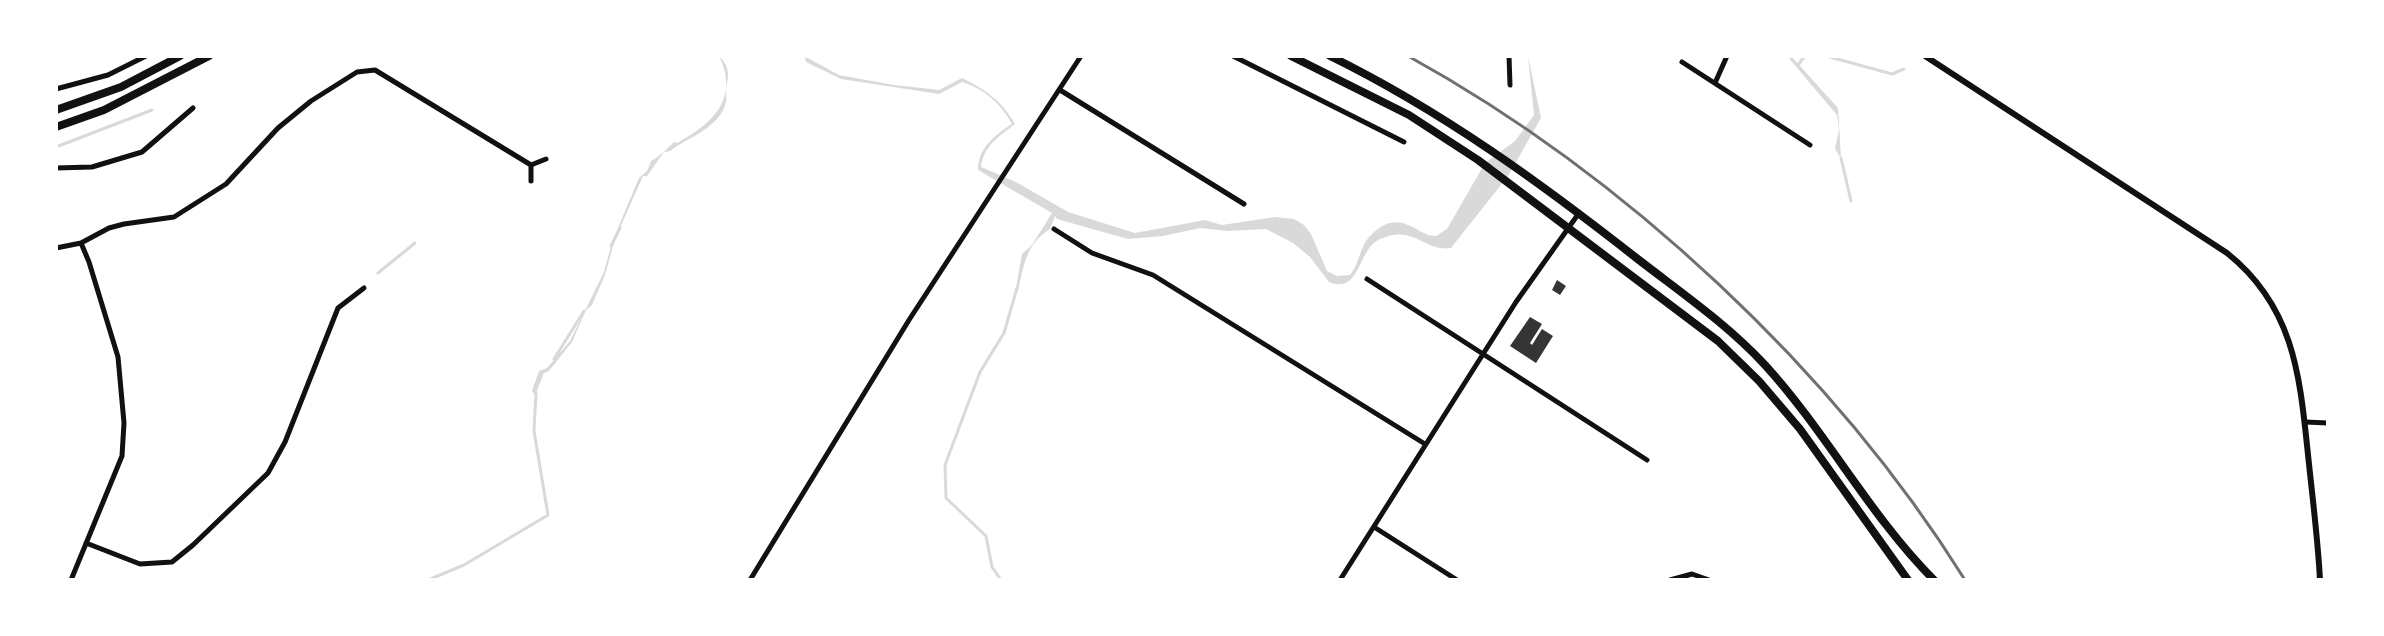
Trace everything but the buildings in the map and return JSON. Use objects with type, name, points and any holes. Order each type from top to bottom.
[{"type":"main road","points":[[56,110],[121,87],[180,56]]},
{"type":"main road","points":[[56,127],[104,110],[209,56]]},
{"type":"main road","points":[[1291,56],[1409,115],[1478,160],[1718,341],[1759,381],[1800,429],[1908,580]]},
{"type":"main road","points":[[1330,56],[1403,94],[1486,146],[1706,310],[1762,362],[1795,400],[1902,544],[1934,580]]},
{"type":"street","points":[[56,89],[108,75],[146,56]]},
{"type":"street","points":[[750,580],[909,320],[1081,56]]},
{"type":"street","points":[[1233,56],[1404,142]]},
{"type":"street","points":[[1509,56],[1510,85]]},
{"type":"street","points":[[1715,83],[1727,56]]},
{"type":"street","points":[[1925,56],[2240,264],[2267,294],[2286,330],[2299,378],[2320,580]]},
{"type":"street","points":[[1682,62],[1810,145]]},
{"type":"street","points":[[56,248],[81,243],[109,228],[174,217],[196,205],[226,184],[278,128],[311,101],[357,72],[375,70],[531,165]]},
{"type":"street","points":[[1060,90],[1244,204]]},
{"type":"street","points":[[56,168],[92,167],[142,152],[193,108]]},
{"type":"street","points":[[531,165],[546,159]]},
{"type":"street","points":[[531,165],[531,181]]},
{"type":"street","points":[[1340,580],[1483,353],[1579,213]]},
{"type":"street","points":[[1054,229],[1092,253],[1153,275],[1425,444]]},
{"type":"street","points":[[71,580],[122,456],[124,423],[118,357],[81,243]]},
{"type":"street","points":[[1367,279],[1647,460]]},
{"type":"street","points":[[86,543],[140,564],[172,562],[193,545],[268,473],[285,442],[338,308],[364,288]]},
{"type":"street","points":[[2305,422],[2328,423]]},
{"type":"street","points":[[1373,527],[1457,580]]},
{"type":"street","points":[[1670,580],[1692,574],[1709,580]]},
{"type":"shaded area","points":[[719,56],[726,65],[728,76],[723,111],[702,131],[664,152],[647,176],[643,176],[615,239],[605,275],[592,305],[586,310],[572,342],[544,373],[535,395],[532,391],[539,371],[547,368],[570,341],[604,272],[612,242],[639,178],[647,171],[651,161],[674,142],[690,136],[719,108],[726,85]]},
{"type":"shaded area","points":[[804,56],[839,75],[894,85],[939,90],[962,78],[979,87],[999,103],[1015,124],[989,147],[981,167],[1016,182],[1068,212],[1135,233],[1205,220],[1222,225],[1275,217],[1294,219],[1311,234],[1327,271],[1337,276],[1350,275],[1367,240],[1391,223],[1408,225],[1436,236],[1447,229],[1485,163],[1515,141],[1534,115],[1528,56],[1541,118],[1508,176],[1451,248],[1433,246],[1410,236],[1392,235],[1373,244],[1353,277],[1339,284],[1329,282],[1310,257],[1293,243],[1266,229],[1228,231],[1200,228],[1128,239],[1055,216],[1050,229],[1031,248],[1018,291],[1022,254],[1032,245],[1052,213],[978,170],[984,149],[1012,124],[1003,110],[985,93],[962,82],[939,94],[841,79],[806,62]]},
{"type":"shaded area","points":[[1787,56],[1791,56],[1838,108],[1841,158],[1835,149],[1839,129],[1837,115]]},
{"type":"waterway","points":[[1798,65],[1809,56]]},
{"type":"waterway","points":[[1826,56],[1892,74],[1904,69]]},
{"type":"waterway","points":[[56,147],[152,110]]},
{"type":"waterway","points":[[1841,158],[1851,201]]},
{"type":"waterway","points":[[611,246],[620,228]]},
{"type":"waterway","points":[[378,273],[415,243]]},
{"type":"waterway","points":[[1001,580],[992,567],[986,536],[946,498],[945,465],[980,372],[1004,333],[1017,288]]},
{"type":"waterway","points":[[554,359],[584,311]]},
{"type":"waterway","points":[[428,580],[464,565],[548,515],[534,431],[536,392]]},
{"type":"railway","points":[[1408,56],[1489,104],[1568,159],[1645,219],[1718,284],[1788,353],[1853,426],[1912,502],[1965,580]]}]
